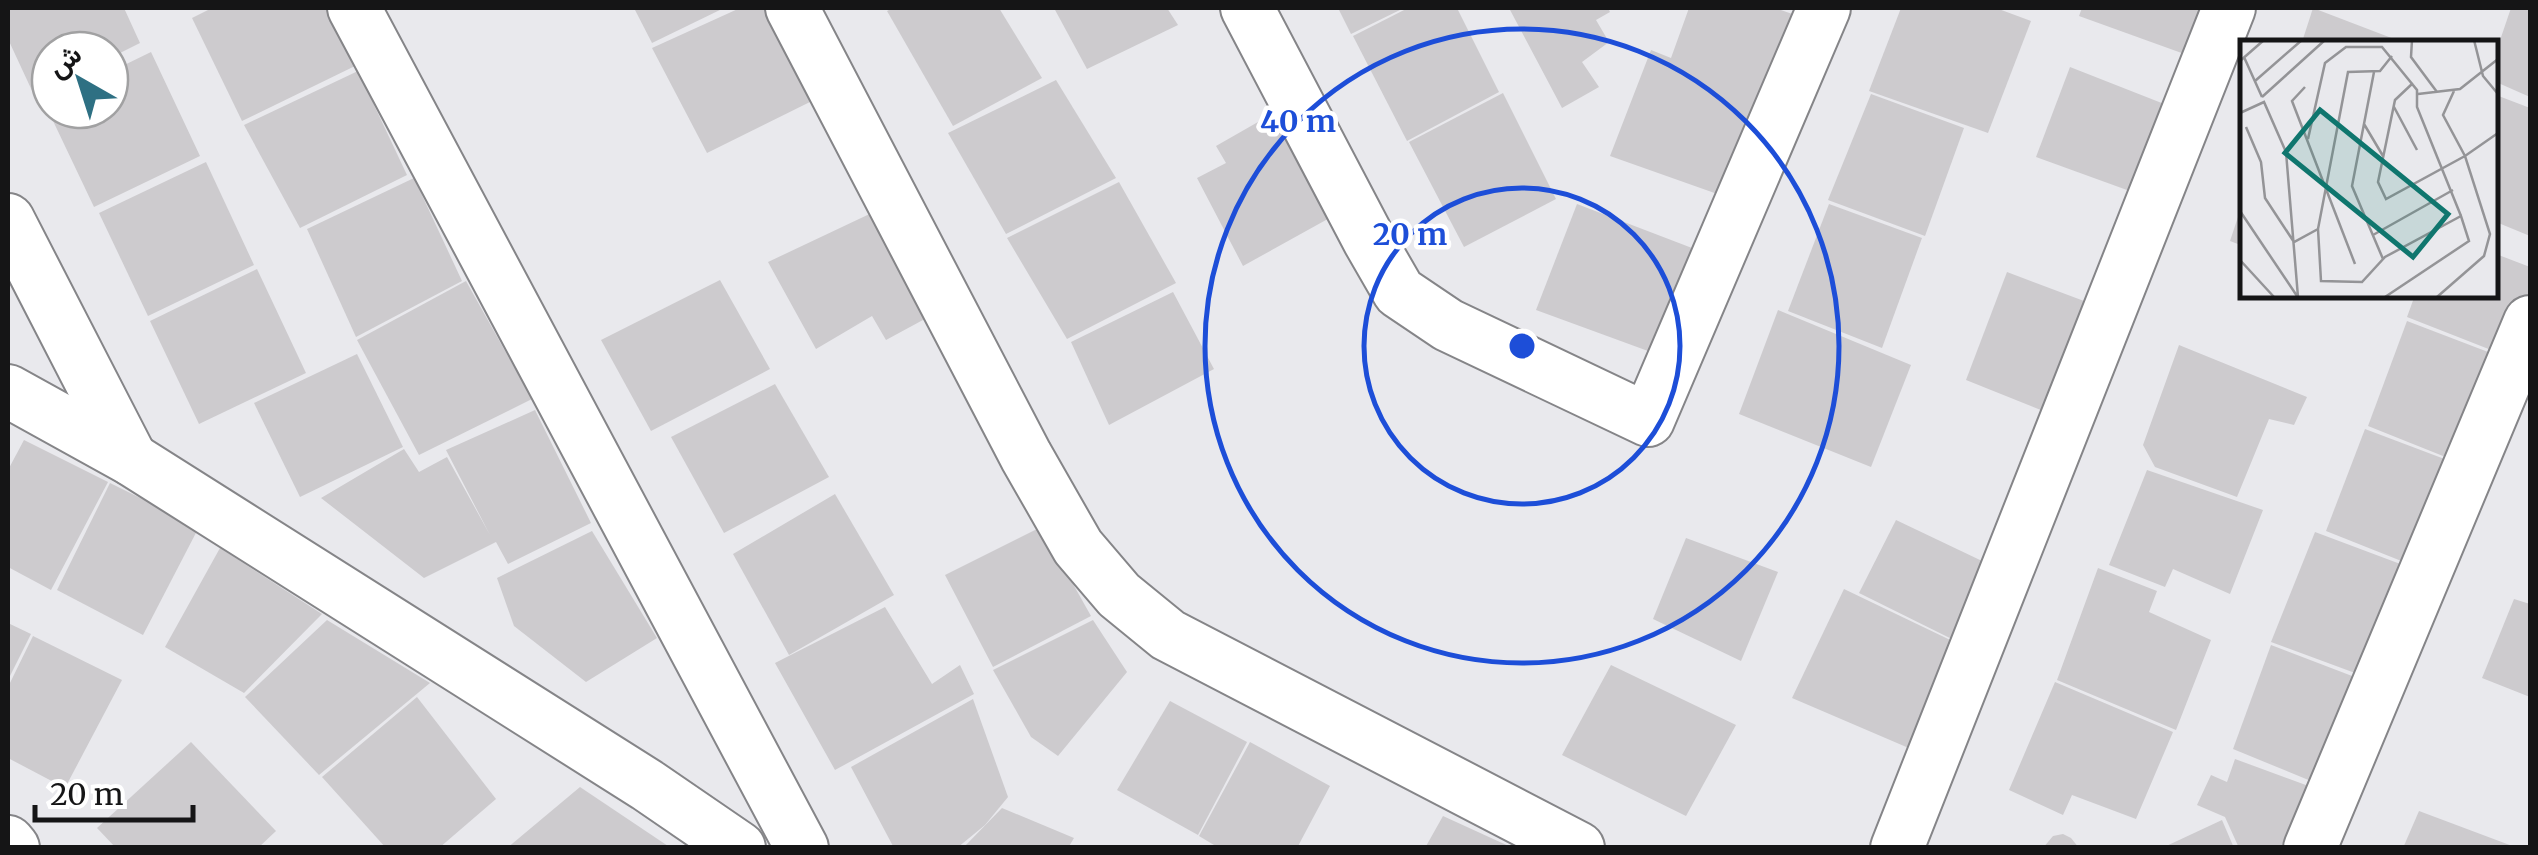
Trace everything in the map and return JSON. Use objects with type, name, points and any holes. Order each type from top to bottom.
[{"type":"street","points":[[354,8],[802,848]]},
{"type":"street","points":[[792,8],[1026,456],[1078,547],[1118,594],[1168,634],[1578,848]]},
{"type":"street","points":[[1248,8],[1399,292],[1448,325],[1648,420],[1824,8]]},
{"type":"street","points":[[1898,848],[2228,8]]},
{"type":"street","points":[[8,220],[131,459]]},
{"type":"street","points":[[2310,848],[2530,322]]},
{"type":"street","points":[[8,391],[131,459],[739,848]]},
{"type":"street","points":[[8,842],[13,848]]},
{"type":"building","points":[[8,8],[124,8],[140,43],[130,48],[130,30],[30,30],[30,86],[8,39]]},
{"type":"building","points":[[212,8],[325,8],[355,66],[242,121],[192,18]]},
{"type":"building","points":[[634,8],[724,8],[652,43]]},
{"type":"building","points":[[740,8],[768,8],[816,99],[707,153],[652,48]]},
{"type":"building","points":[[999,8],[1042,78],[953,126],[887,11]]},
{"type":"building","points":[[1054,8],[1167,8],[1178,25],[1087,69]]},
{"type":"building","points":[[1338,8],[1404,8],[1351,34]]},
{"type":"building","points":[[1408,8],[1457,8],[1499,92],[1407,141],[1353,36]]},
{"type":"building","points":[[1509,8],[1608,8],[1610,12],[1596,20],[1609,42],[1582,62],[1599,87],[1562,108]]},
{"type":"building","points":[[1689,8],[1775,8],[1798,16],[1723,196],[1610,156],[1651,50],[1671,58]]},
{"type":"building","points":[[1901,8],[1996,8],[2031,21],[1988,133],[1869,91]]},
{"type":"building","points":[[2082,8],[2222,8],[2201,60],[2079,16]]},
{"type":"building","points":[[2313,8],[2397,40],[2303,40]]},
{"type":"building","points":[[2511,8],[2530,8],[2530,97],[2498,83],[2498,46]]},
{"type":"building","points":[[151,52],[200,156],[94,207],[57,130],[130,130],[130,62]]},
{"type":"building","points":[[2070,67],[2182,111],[2149,198],[2036,157]]},
{"type":"building","points":[[358,71],[407,175],[300,228],[244,125]]},
{"type":"building","points":[[1056,80],[1116,178],[1006,234],[948,133]]},
{"type":"building","points":[[1503,93],[1556,199],[1464,247],[1409,142]]},
{"type":"building","points":[[1871,94],[1964,128],[1925,236],[1828,200]]},
{"type":"building","points":[[2498,96],[2530,108],[2530,236],[2498,223]]},
{"type":"building","points":[[1284,107],[1344,210],[1243,266],[1197,178],[1226,163],[1216,146]]},
{"type":"building","points":[[206,162],[254,265],[148,316],[99,213]]},
{"type":"building","points":[[414,178],[462,281],[356,337],[307,229]]},
{"type":"building","points":[[1119,182],[1176,283],[1067,339],[1007,238]]},
{"type":"building","points":[[1577,204],[1692,248],[1648,351],[1536,310]]},
{"type":"building","points":[[1829,204],[1922,238],[1882,348],[1788,311]]},
{"type":"building","points":[[878,210],[934,314],[886,340],[872,316],[816,349],[768,262]]},
{"type":"building","points":[[2240,211],[2240,245],[2230,241]]},
{"type":"building","points":[[2498,255],[2530,267],[2530,305],[2509,357],[2407,317],[2414,298],[2498,298]]},
{"type":"building","points":[[257,269],[306,373],[199,424],[150,321]]},
{"type":"building","points":[[2007,272],[2100,307],[2061,418],[1966,380]]},
{"type":"building","points":[[720,280],[770,369],[651,431],[601,340]]},
{"type":"building","points":[[466,281],[532,399],[419,455],[357,340]]},
{"type":"building","points":[[1173,292],[1214,369],[1109,425],[1071,342]]},
{"type":"building","points":[[1778,310],[1911,365],[1871,467],[1739,414]]},
{"type":"building","points":[[2407,321],[2509,360],[2463,464],[2368,426]]},
{"type":"building","points":[[2179,345],[2307,397],[2294,425],[2269,419],[2237,497],[2155,467],[2143,445]]},
{"type":"building","points":[[357,354],[403,447],[300,497],[254,403]]},
{"type":"building","points":[[775,384],[829,477],[724,533],[671,437]]},
{"type":"building","points":[[535,410],[591,523],[508,564],[496,542],[424,578],[321,498],[404,449],[419,472],[447,457],[490,535],[446,450]]},
{"type":"building","points":[[2365,429],[2463,466],[2419,568],[2326,531]]},
{"type":"building","points":[[24,440],[108,482],[51,590],[8,567],[8,470]]},
{"type":"building","points":[[2147,470],[2263,510],[2230,594],[2173,569],[2165,587],[2109,565]]},
{"type":"building","points":[[110,483],[199,527],[143,635],[57,590]]},
{"type":"building","points":[[835,494],[894,595],[789,655],[733,554]]},
{"type":"building","points":[[1896,520],[2001,570],[1970,648],[1859,593]]},
{"type":"building","points":[[1041,527],[1091,616],[993,667],[945,575]]},
{"type":"building","points":[[592,531],[657,638],[586,682],[514,626],[497,578]]},
{"type":"building","points":[[2315,532],[2419,571],[2374,680],[2271,642]]},
{"type":"building","points":[[1686,538],[1778,572],[1741,661],[1653,619]]},
{"type":"building","points":[[220,548],[322,614],[244,693],[165,647]]},
{"type":"building","points":[[2098,568],[2157,591],[2149,612],[2211,640],[2176,730],[2057,680]]},
{"type":"building","points":[[1844,589],[1969,649],[1925,755],[1792,698]]},
{"type":"building","points":[[2514,599],[2530,604],[2530,697],[2482,678]]},
{"type":"building","points":[[885,607],[932,684],[960,665],[974,694],[835,770],[775,663]]},
{"type":"building","points":[[327,620],[430,683],[319,775],[245,697]]},
{"type":"building","points":[[1093,620],[1127,672],[1058,756],[1031,737],[993,670]]},
{"type":"building","points":[[8,623],[31,634],[8,680]]},
{"type":"building","points":[[33,636],[122,680],[65,788],[8,758],[8,687]]},
{"type":"building","points":[[2271,645],[2373,684],[2328,788],[2233,749]]},
{"type":"building","points":[[1611,665],[1736,725],[1686,816],[1562,755]]},
{"type":"building","points":[[2055,682],[2173,732],[2136,819],[2072,795],[2063,815],[2009,790]]},
{"type":"building","points":[[417,697],[496,799],[439,848],[386,848],[322,777]]},
{"type":"building","points":[[973,699],[1008,797],[985,825],[957,848],[894,848],[851,767]]},
{"type":"building","points":[[1170,701],[1247,742],[1198,835],[1117,790]]},
{"type":"building","points":[[191,742],[276,831],[258,848],[116,848],[97,828]]},
{"type":"building","points":[[1250,742],[1330,786],[1297,848],[1219,848],[1199,836]]},
{"type":"building","points":[[2235,759],[2325,792],[2302,848],[2239,848],[2225,817],[2197,805],[2211,775],[2227,782]]},
{"type":"building","points":[[580,787],[671,848],[507,848]]},
{"type":"building","points":[[1002,808],[1074,838],[1068,848],[963,848]]},
{"type":"building","points":[[2419,811],[2515,847],[2515,848],[2403,848]]},
{"type":"building","points":[[1443,816],[1513,848],[1425,848]]},
{"type":"building","points":[[2222,820],[2234,848],[2162,848]]},
{"type":"building","points":[[2063,834],[2079,848],[2043,848],[2053,836]]}]
